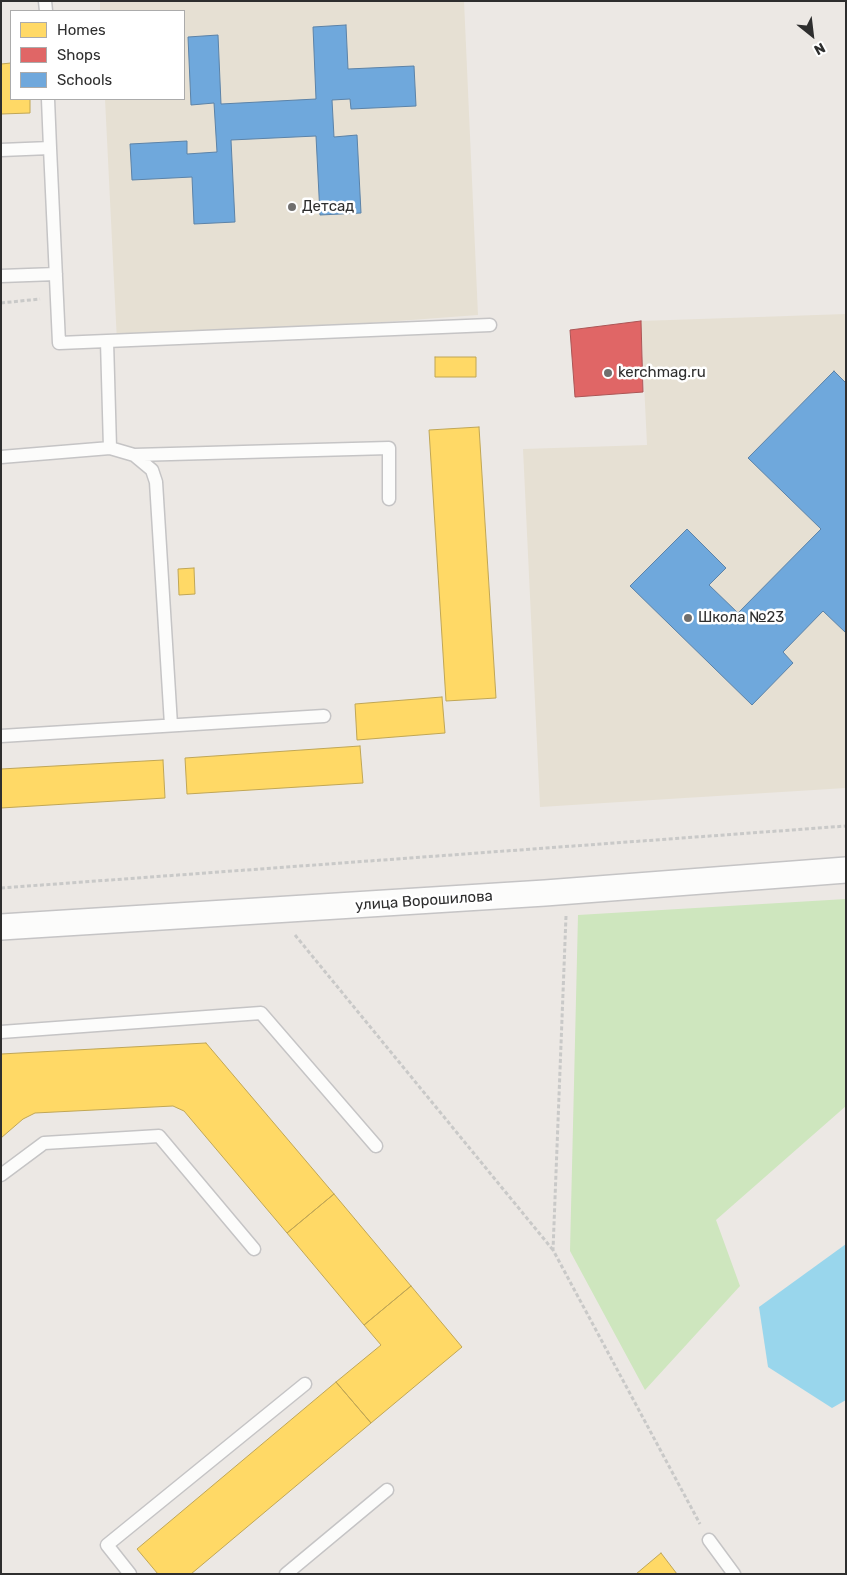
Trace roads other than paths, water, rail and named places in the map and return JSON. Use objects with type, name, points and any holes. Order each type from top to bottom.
[{"type":"street","name":"улица Ворошилова","points":[[1,927],[567,892],[846,870]]},
{"type":"lane","points":[[48,100],[59,343],[490,325]]},
{"type":"lane","points":[[1,150],[50,148]]},
{"type":"lane","points":[[1,276],[56,274]]},
{"type":"lane","points":[[107,341],[110,448]]},
{"type":"lane","points":[[1,457],[110,448],[134,455],[389,448],[390,498]]},
{"type":"lane","points":[[134,455],[152,470],[156,482],[171,725]]},
{"type":"lane","points":[[1,736],[324,716]]},
{"type":"lane","points":[[1,1032],[262,1013],[376,1146]]},
{"type":"lane","points":[[1,1175],[44,1143],[159,1136],[254,1249]]},
{"type":"lane","points":[[130,1574],[107,1545],[305,1384]]},
{"type":"lane","points":[[286,1574],[387,1490]]},
{"type":"lane","points":[[709,1540],[734,1574]]},
{"type":"water","points":[[846,1244],[846,1400],[832,1408],[768,1367],[759,1307]]},
{"type":"place","name":"Детсад","points":[[292,207]]},
{"type":"place","name":"kerchmag.ru","points":[[608,373]]},
{"type":"place","name":"Школа №23","points":[[688,618]]}]
